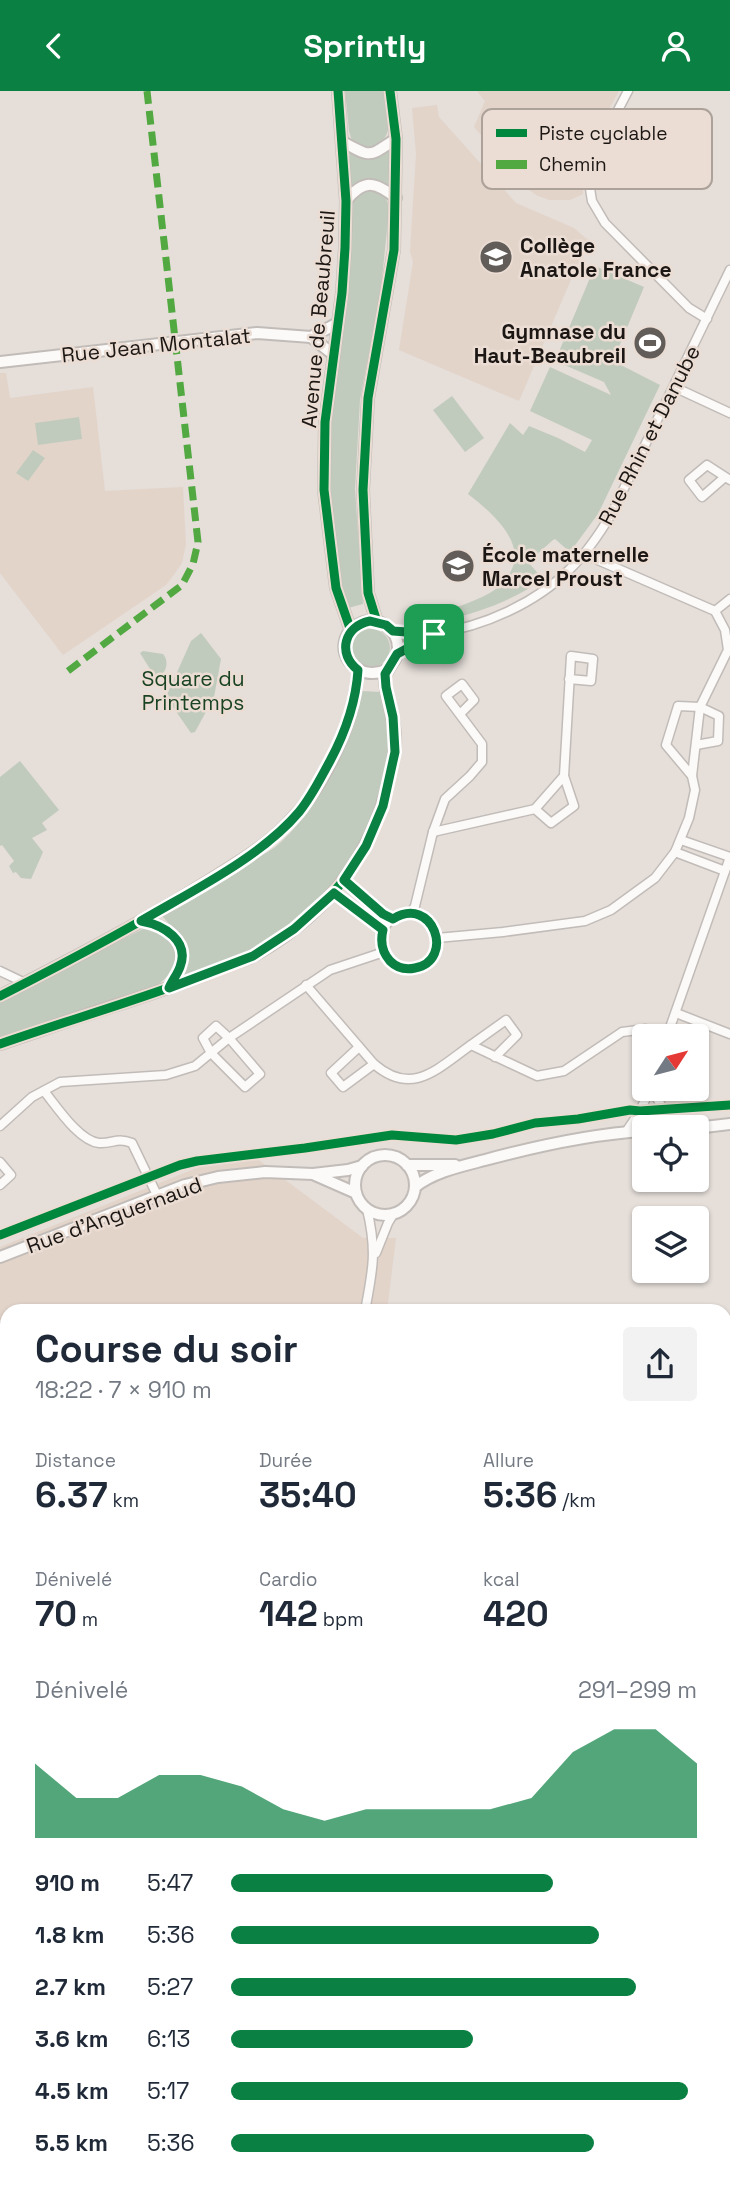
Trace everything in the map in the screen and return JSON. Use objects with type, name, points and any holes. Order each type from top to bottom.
[{"type":"main road","name":"Avenue de Beaubreuil","points":[[0,996],[141,921],[254,852],[273,838],[299,812],[337,748],[355,698],[358,670],[352,665],[345,651],[351,631],[336,588],[324,490],[325,422],[342,284],[346,201],[338,91]]},
{"type":"main road","points":[[377,622],[368,593],[363,490],[368,398],[394,250],[396,139],[390,91]]},
{"type":"main road","points":[[343,142],[362,153],[377,153],[396,139]]},
{"type":"main road","name":"Avenue de Beaubreuil","points":[[346,201],[365,185],[379,184],[396,198]]},
{"type":"main road","points":[[334,355],[312,337],[338,323]]},
{"type":"main road","name":"Rue Jean Montalat","points":[[0,362],[257,333],[312,337]]},
{"type":"main road","points":[[0,1044],[169,988],[253,956],[294,929],[334,893],[366,846],[383,806],[395,752],[393,717],[385,679],[387,669],[397,654],[398,646],[393,631],[377,622],[363,622],[351,631]]},
{"type":"main road","points":[[358,670],[373,674],[387,669]]},
{"type":"main road","points":[[141,921],[171,932],[181,946],[181,965],[169,988]]},
{"type":"main road","points":[[709,1126],[730,1124]]},
{"type":"main road","name":"Rue d'Anguernaud","points":[[394,1213],[407,1205],[415,1187],[430,1178],[465,1165],[577,1138],[632,1132]]},
{"type":"main road","name":"Rue d'Anguernaud","points":[[0,1257],[157,1195],[218,1177],[265,1172],[313,1174],[348,1170],[382,1155],[400,1159],[407,1165],[465,1165]]},
{"type":"main road","points":[[407,1165],[415,1187]]},
{"type":"main road","points":[[362,1166],[355,1178],[356,1193],[363,1205],[380,1215],[394,1213]]},
{"type":"main road","name":"Rue d'Anguernaud","points":[[313,1174],[356,1193]]},
{"type":"street","points":[[619,109],[628,91]]},
{"type":"street","points":[[590,189],[592,201],[605,223],[689,308],[707,319]]},
{"type":"street","name":"Rue Rhin et Danube","points":[[397,654],[434,634],[514,609],[554,583],[584,554],[612,513],[730,270]]},
{"type":"street","points":[[674,387],[730,413]]},
{"type":"street","points":[[437,938],[585,921],[611,910],[656,878],[676,852],[681,840],[695,790],[692,776],[701,707],[728,650],[725,629],[715,611],[584,554]]},
{"type":"street","points":[[715,611],[730,599]]},
{"type":"street","name":"Rue Rhin et Danube","points":[[393,631],[434,634]]},
{"type":"street","points":[[535,809],[551,823],[573,806],[564,776],[569,679]]},
{"type":"street","points":[[692,776],[666,745],[678,706],[701,707],[719,716],[718,741],[695,744]]},
{"type":"street","points":[[411,913],[415,907],[433,832],[445,799],[482,762],[482,744],[460,715]]},
{"type":"street","points":[[433,832],[535,809],[564,776]]},
{"type":"street","points":[[671,1024],[730,857],[681,840]]},
{"type":"street","points":[[676,852],[724,871]]},
{"type":"street","points":[[344,880],[383,914],[393,919]]},
{"type":"street","points":[[334,893],[383,930]]},
{"type":"street","points":[[404,913],[411,913],[421,915],[429,921],[437,938],[433,955],[421,967],[403,968],[388,959],[384,952],[383,930],[393,919],[404,913]]},
{"type":"street","points":[[0,1126],[32,1097],[60,1083],[166,1075],[195,1066],[229,1038],[330,970],[384,952]]},
{"type":"street","points":[[0,971],[25,983]]},
{"type":"street","points":[[306,985],[384,1073],[405,1081],[429,1074],[506,1020],[517,1035],[495,1057]]},
{"type":"street","points":[[676,1013],[730,1034]]},
{"type":"street","points":[[216,1026],[229,1038],[260,1074],[245,1087],[211,1053],[203,1038],[216,1026]]},
{"type":"street","points":[[471,1045],[537,1076],[564,1071],[622,1032],[632,1031]]},
{"type":"street","points":[[359,1047],[331,1073],[343,1087],[374,1064]]},
{"type":"street","points":[[44,1091],[85,1139],[104,1143],[123,1140],[132,1143],[157,1195]]},
{"type":"street","points":[[625,1132],[645,1101]]},
{"type":"street","points":[[658,1101],[669,1115]]},
{"type":"street","points":[[0,1235],[180,1165],[197,1161],[392,1135],[456,1140],[535,1122],[578,1119],[630,1110],[730,1105]]},
{"type":"street","points":[[0,1162],[11,1175],[0,1185]]},
{"type":"street","points":[[366,1304],[374,1259],[374,1243],[367,1209]]},
{"type":"street","points":[[374,1259],[394,1213]]},
{"type":"shaded area","points":[[477,91],[619,91],[609,109],[482,109],[482,136],[474,127],[485,101]]},
{"type":"shaded area","name":"Collège Anatole France","points":[[437,105],[439,117],[482,165],[482,189],[503,189],[516,203],[574,228],[588,240],[519,401],[399,350],[413,262],[410,251],[416,154],[412,108]]},
{"type":"shaded area","points":[[528,189],[583,189],[583,194],[570,200],[549,200]]},
{"type":"shaded area","points":[[0,373],[6,373],[10,398],[93,387],[105,491],[183,487],[186,544],[182,563],[173,576],[166,585],[63,655],[0,573]]},
{"type":"shaded area","points":[[244,1149],[363,1238],[396,1238],[388,1304],[0,1304],[0,1247]]},
{"type":"green space","points":[[345,91],[385,91],[389,126],[383,140],[377,145],[367,149],[352,141]]},
{"type":"green space","points":[[391,148],[391,190],[375,180],[366,180],[350,189],[350,151],[371,157]]},
{"type":"green space","points":[[371,188],[384,196],[389,210],[381,289],[360,400],[355,489],[363,604],[348,608],[342,589],[330,490],[329,434],[346,304],[353,200],[359,193]]},
{"type":"green space","points":[[595,266],[644,287],[613,361],[660,385],[598,514],[570,552],[553,540],[528,562],[543,579],[494,605],[440,622],[441,613],[476,600],[499,587],[513,565],[515,553],[506,531],[468,494],[510,423],[523,435],[529,426],[585,452],[592,440],[530,411],[550,367],[611,395],[604,382],[555,361]]},
{"type":"green space","points":[[452,396],[484,438],[465,452],[433,410]]},
{"type":"green space","points":[[79,417],[82,439],[38,445],[35,423]]},
{"type":"green space","points":[[33,450],[45,458],[28,481],[16,473]]},
{"type":"green space","points":[[371,629],[384,635],[390,648],[384,661],[371,667],[358,661],[352,648],[358,635]]},
{"type":"green space","name":"Square du Printemps","points":[[201,633],[221,659],[214,697],[195,732],[191,733],[166,697],[191,641]]},
{"type":"green space","points":[[143,651],[163,654],[166,665],[162,674],[155,677],[140,653]]},
{"type":"green space","points":[[362,691],[381,692],[390,748],[379,797],[369,823],[343,871],[307,912],[263,944],[232,959],[179,977],[181,943],[162,916],[272,849],[295,827],[321,792],[342,752]]},
{"type":"green space","points":[[20,761],[59,810],[42,823],[47,830],[32,838],[43,852],[31,879],[21,878],[16,872],[13,873],[9,866],[14,861],[2,845],[0,846],[0,777]]},
{"type":"green space","points":[[149,926],[166,934],[176,948],[172,970],[156,986],[0,1038],[0,1001]]},
{"type":"marked path","points":[[68,671],[182,585],[193,564],[198,542],[147,91]]},
{"type":"cycle path","points":[[338,91],[346,201],[345,248],[342,293],[325,422],[324,490],[336,588],[351,631]]},
{"type":"cycle path","points":[[377,622],[368,593],[363,490],[368,398],[394,250],[396,139],[390,91]]},
{"type":"cycle path","points":[[0,1044],[239,963],[277,941],[317,909],[350,872],[364,851],[384,804],[395,744],[386,684],[388,669]]},
{"type":"cycle path","points":[[0,996],[128,928],[248,856],[295,815],[311,795],[328,765]]},
{"type":"cycle path","points":[[0,1235],[180,1165],[197,1161],[392,1135],[456,1140],[535,1123],[630,1110],[730,1105]]},
{"type":"place","name":"Collège Anatole France","points":[[496,257]]},
{"type":"place","name":"Gymnase du Haut-Beaubreil","points":[[650,343]]},
{"type":"place","name":"École maternelle Marcel Proust","points":[[458,566]]},
{"type":"route","points":[[370,621],[386,625],[393,631],[434,634],[397,654],[385,674],[396,736],[395,752],[383,806],[366,846],[344,880],[383,914],[393,919],[404,913],[411,913],[421,915],[429,921],[435,929],[437,947],[428,962],[412,969],[395,965],[384,952],[383,930],[334,893],[294,929],[253,956],[169,988],[181,965],[181,946],[171,932],[141,921],[254,852],[273,838],[307,801],[337,748],[351,714],[358,670],[347,659],[345,651],[347,637],[351,631],[363,622],[370,621]]}]
